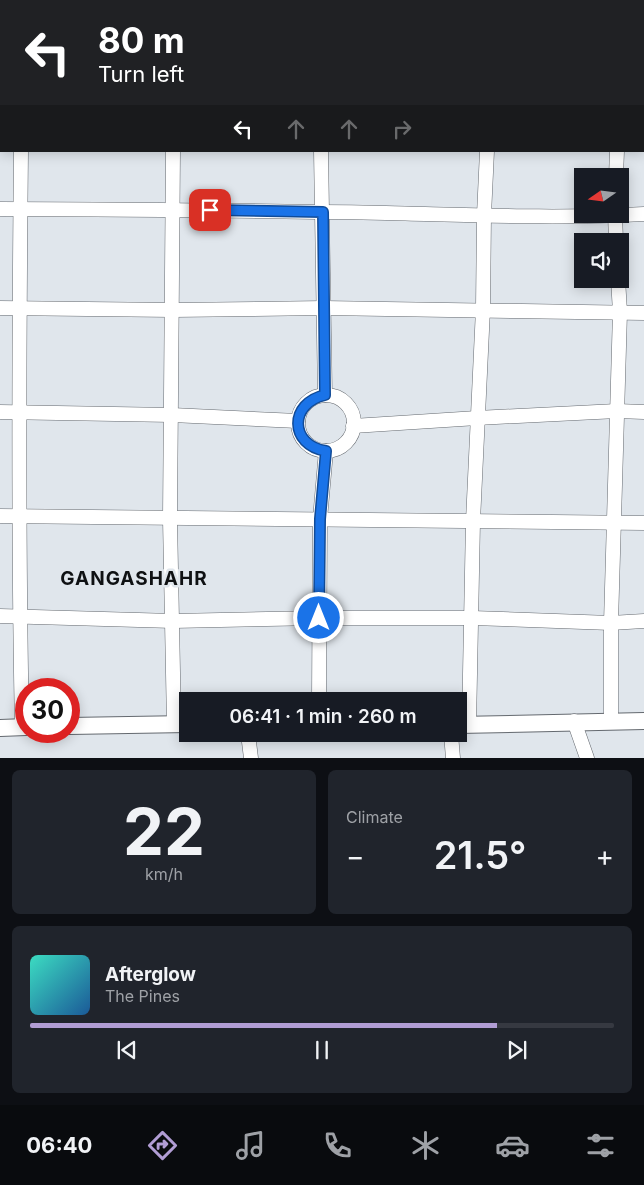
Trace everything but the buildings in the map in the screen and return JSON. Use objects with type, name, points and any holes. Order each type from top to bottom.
[{"type":"street","points":[[21,152],[19,617],[22,678]]},
{"type":"street","points":[[173,152],[170,519],[173,621],[179,709]]},
{"type":"street","points":[[321,152],[325,395]]},
{"type":"street","points":[[466,692],[472,618],[487,152]]},
{"type":"street","points":[[617,168],[618,152]]},
{"type":"street","points":[[0,209],[173,209],[574,215]]},
{"type":"street","points":[[629,215],[644,214]]},
{"type":"street","points":[[611,721],[613,523],[620,312],[619,288]]},
{"type":"street","points":[[0,308],[173,310],[324,308],[483,309],[644,313]]},
{"type":"street","points":[[325,395],[337,397],[346,404],[352,414],[353,426],[351,436],[344,444],[336,449],[326,451],[317,450],[302,439],[298,421],[300,411],[307,403],[315,397],[325,395]]},
{"type":"street","points":[[353,426],[617,411],[644,412]]},
{"type":"street","points":[[0,412],[172,415],[298,421]]},
{"type":"street","points":[[319,692],[320,519],[326,451]]},
{"type":"street","points":[[0,516],[644,523]]},
{"type":"street","points":[[0,616],[173,621],[319,618],[472,618],[611,623],[644,621]]},
{"type":"street","points":[[574,721],[587,758]]},
{"type":"street","points":[[467,725],[574,721],[644,721]]},
{"type":"street","points":[[80,726],[179,724]]},
{"type":"street","points":[[0,728],[15,727]]},
{"type":"street","points":[[249,742],[251,758]]},
{"type":"street","points":[[451,742],[453,758]]},
{"type":"district","name":"GANGASHAHR","points":[[134,578]]},
{"type":"route","points":[[210,210],[323,212],[325,395],[315,397],[307,403],[300,411],[298,421],[302,439],[317,450],[326,451],[320,519],[319,618]]}]
